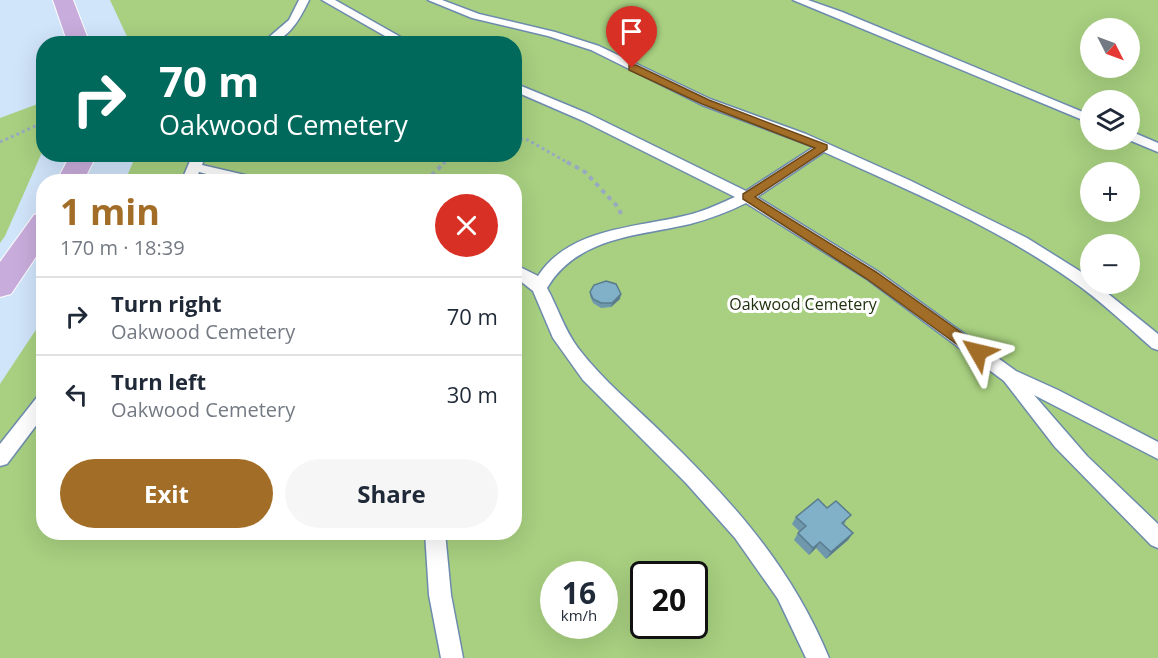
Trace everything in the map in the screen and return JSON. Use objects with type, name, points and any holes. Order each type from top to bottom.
[{"type":"main road","points":[[63,0],[76,36]]},
{"type":"main road","points":[[0,286],[36,234]]},
{"type":"lane","points":[[276,36],[293,22],[304,0]]},
{"type":"lane","points":[[327,0],[393,36]]},
{"type":"lane","points":[[433,0],[476,16],[551,34],[595,48],[706,102],[823,147],[1022,242],[1078,278],[1158,343]]},
{"type":"lane","points":[[798,0],[838,14],[1080,114]]},
{"type":"lane","points":[[522,89],[585,117],[747,197],[872,275],[1010,376],[1052,395],[1158,451]]},
{"type":"lane","points":[[1140,140],[1158,148]]},
{"type":"lane","points":[[540,286],[546,272],[570,252],[626,230],[689,220],[747,197],[823,147]]},
{"type":"lane","points":[[200,162],[234,174]]},
{"type":"lane","points":[[522,271],[527,273],[540,286],[558,332],[584,369],[715,498],[770,565],[812,640],[818,658]]},
{"type":"lane","points":[[1010,376],[1044,422],[1111,495],[1158,538]]},
{"type":"lane","points":[[0,458],[36,411]]},
{"type":"lane","points":[[436,540],[440,595],[452,658]]},
{"type":"path","points":[[0,142],[36,126]]},
{"type":"path","points":[[522,139],[528,140],[585,172],[618,207],[626,230]]},
{"type":"path","points":[[433,174],[445,162]]},
{"type":"green space","name":"Oakwood Cemetery","points":[[110,0],[1158,0],[1158,658],[0,658],[0,384],[36,330],[36,540],[522,540],[522,174],[128,174],[133,162],[522,162],[522,36],[127,36]]},
{"type":"green space","points":[[36,105],[38,162],[0,243],[0,118]]},
{"type":"building","points":[[606,281],[616,284],[621,294],[612,303],[601,303],[593,299],[590,292],[594,285]]},
{"type":"building","points":[[818,499],[827,508],[836,501],[851,515],[842,523],[853,533],[831,552],[820,542],[813,548],[798,533],[806,526],[796,517]]},
{"type":"route","points":[[632,68],[706,102],[823,147],[747,197],[872,275],[978,352]]}]
